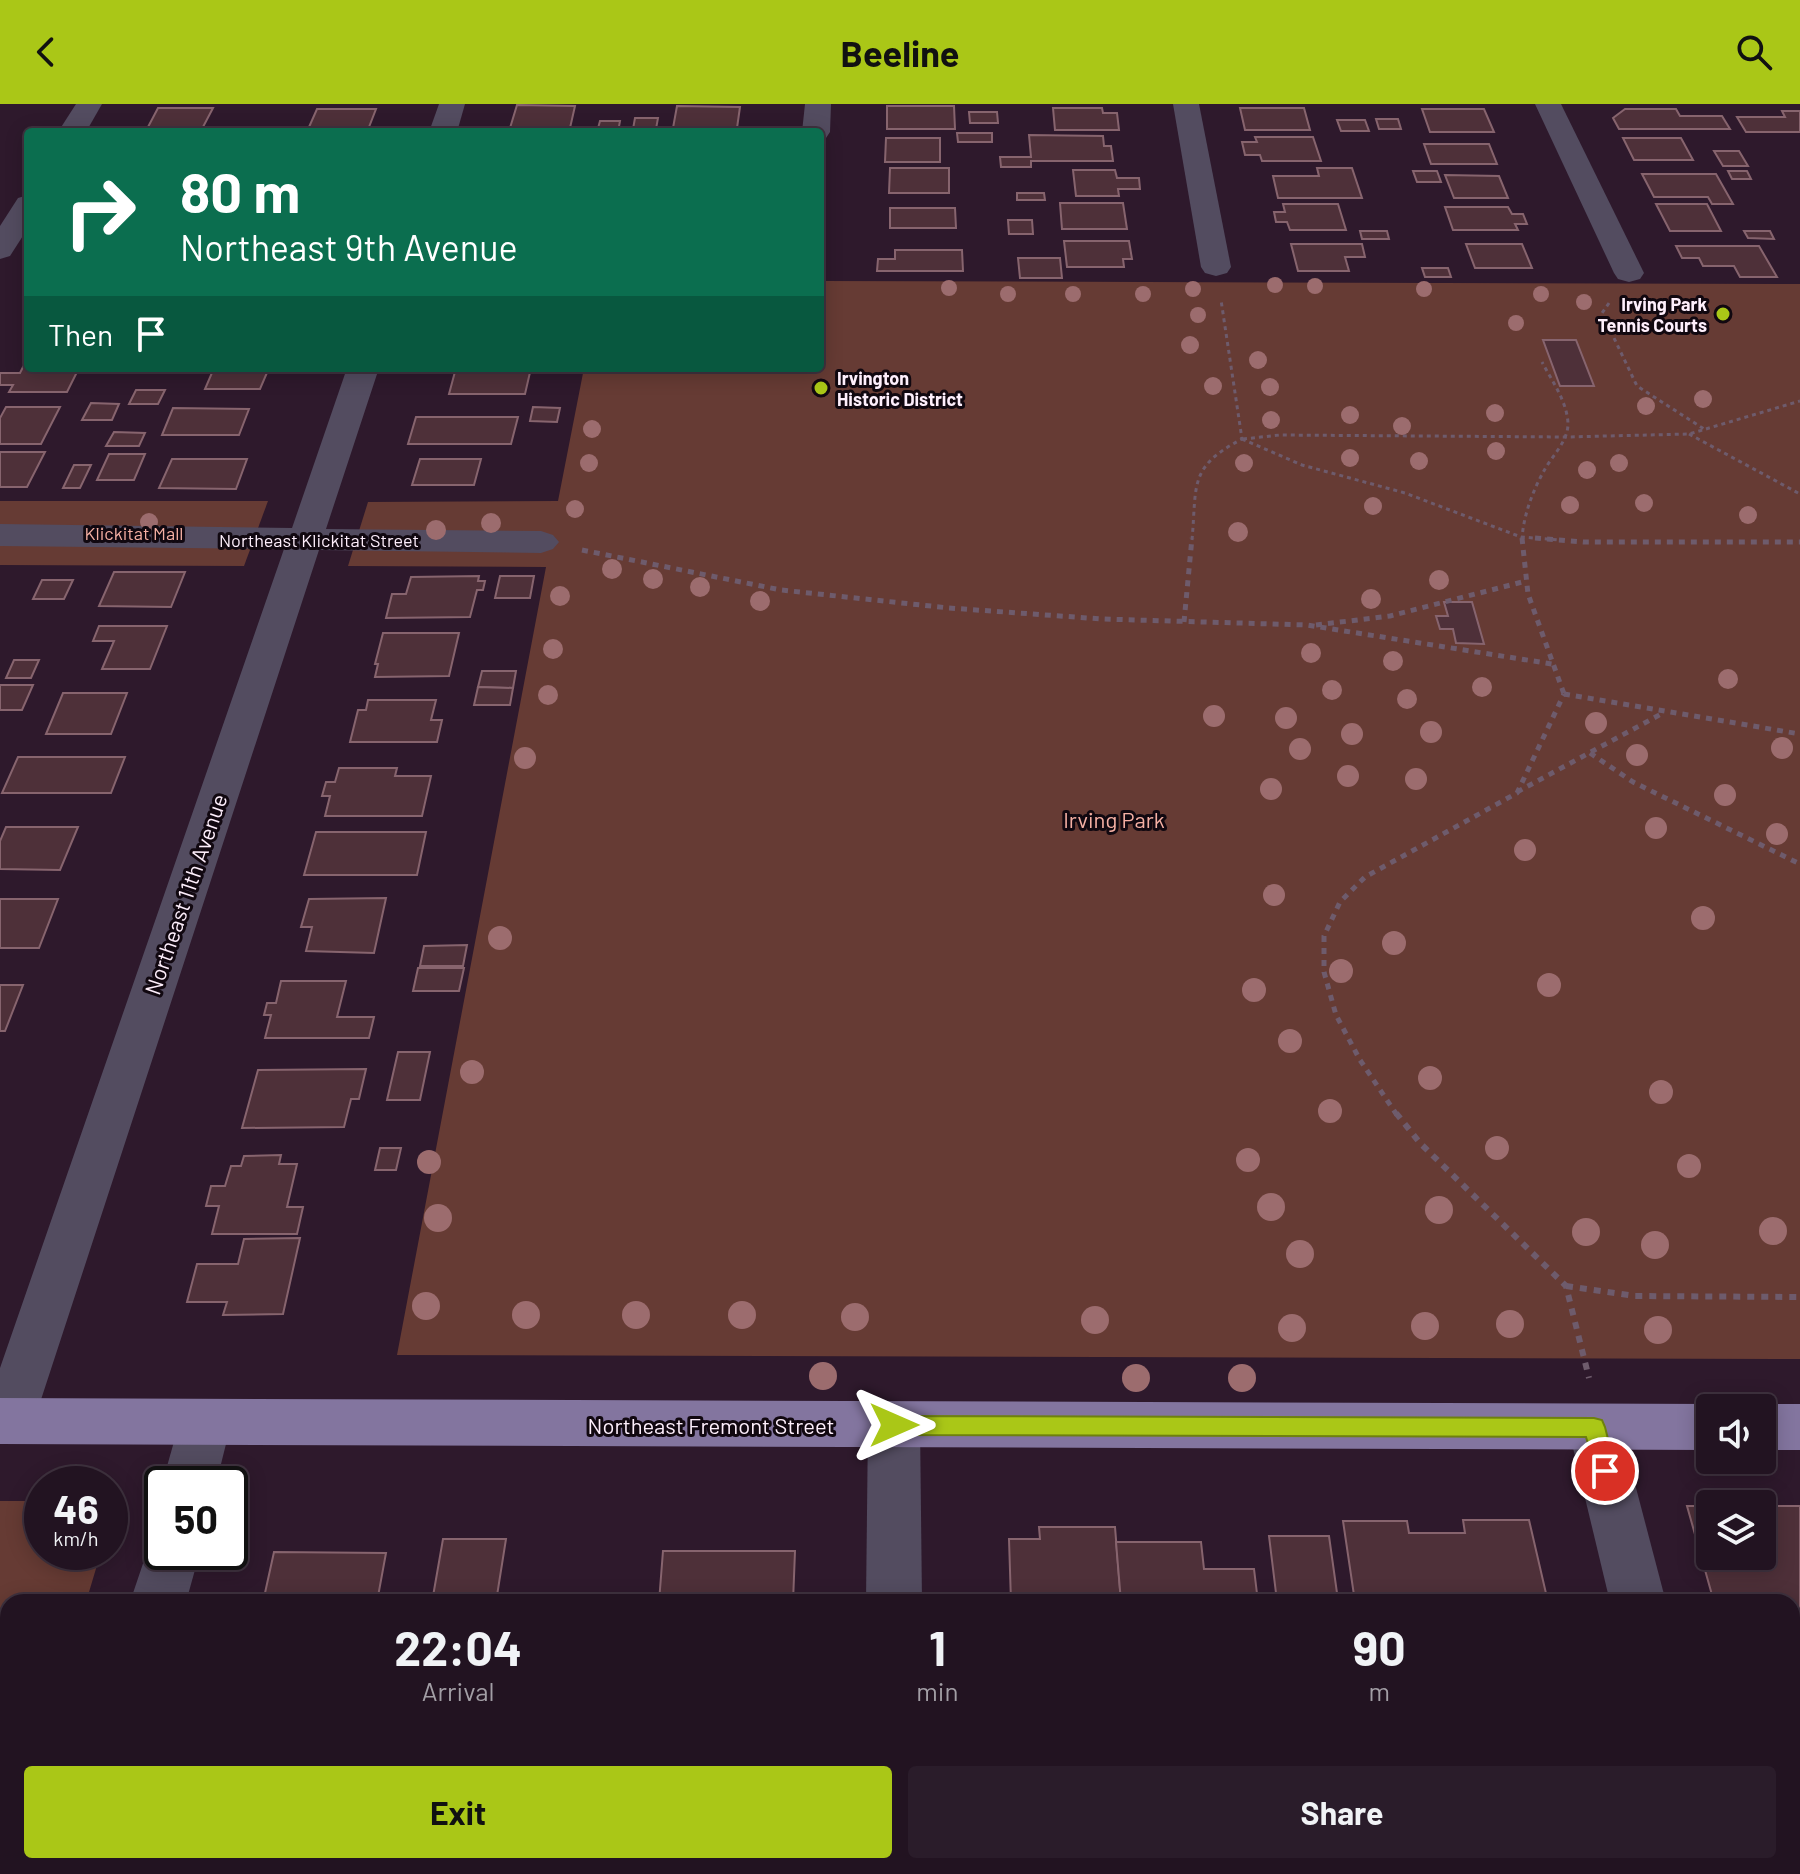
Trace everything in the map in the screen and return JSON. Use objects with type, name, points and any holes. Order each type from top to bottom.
[{"type":"main road","name":"Northeast Fremont Street","points":[[4,1421],[1696,1427]]},
{"type":"main road","points":[[1776,1427],[1800,1427]]},
{"type":"street","points":[[74,128],[89,104]]},
{"type":"street","points":[[444,128],[452,104]]},
{"type":"street","points":[[816,128],[818,104]]},
{"type":"street","points":[[1186,104],[1216,267]]},
{"type":"street","points":[[1548,104],[1629,273]]},
{"type":"street","points":[[0,250],[24,211]]},
{"type":"street","name":"Northeast 11th Avenue","points":[[4,1421],[362,372]]},
{"type":"street","name":"Northeast Klickitat Street","points":[[0,535],[541,542]]},
{"type":"street","points":[[194,1466],[205,1424]]},
{"type":"street","points":[[894,1425],[894,1594]]},
{"type":"street","points":[[1594,1427],[1636,1594]]},
{"type":"street","points":[[160,1594],[167,1570]]},
{"type":"path","points":[[1216,267],[1242,439]]},
{"type":"path","points":[[1629,273],[1627,288],[1606,305],[1602,313],[1606,327],[1637,386],[1705,430]]},
{"type":"path","points":[[1517,793],[1564,694],[1526,581],[1521,537],[1545,467],[1566,437],[1567,417],[1542,362]]},
{"type":"path","points":[[1184,622],[1198,473],[1215,453],[1242,439],[1280,435],[1566,437],[1689,434],[1800,401]]},
{"type":"path","points":[[1689,434],[1800,494]]},
{"type":"path","points":[[1242,439],[1275,456],[1405,493],[1521,537],[1583,542],[1800,542]]},
{"type":"path","points":[[541,542],[781,590],[949,608],[1184,622],[1307,625],[1390,616],[1526,581]]},
{"type":"path","points":[[1307,625],[1552,664]]},
{"type":"path","points":[[1564,694],[1800,734]]},
{"type":"path","points":[[1594,1427],[1587,1368],[1566,1286],[1420,1143],[1389,1105],[1336,1015],[1324,972],[1324,936],[1340,902],[1365,877],[1665,712]]},
{"type":"path","points":[[1590,753],[1633,782],[1800,864]]},
{"type":"path","points":[[1566,1286],[1635,1296],[1800,1297]]},
{"type":"green space","name":"Irving Park","points":[[824,281],[1800,284],[1800,1359],[397,1355],[546,567],[348,566],[368,502],[558,501],[583,372],[824,372]]},
{"type":"green space","name":"Klickitat Mall","points":[[0,501],[268,501],[244,566],[0,565]]},
{"type":"green space","points":[[0,1501],[24,1501],[24,1570],[96,1570],[88,1594],[0,1594]]},
{"type":"building","points":[[517,105],[575,106],[570,128],[510,128]]},
{"type":"building","points":[[677,106],[740,107],[737,128],[673,128]]},
{"type":"building","points":[[887,106],[954,106],[955,129],[887,129]]},
{"type":"building","points":[[158,108],[213,108],[203,127],[148,127]]},
{"type":"building","points":[[1053,108],[1102,108],[1103,113],[1117,113],[1119,130],[1055,130]]},
{"type":"building","points":[[1240,108],[1304,108],[1310,130],[1245,130]]},
{"type":"building","points":[[317,109],[376,109],[369,127],[309,127]]},
{"type":"building","points":[[1422,109],[1484,109],[1494,132],[1430,132]]},
{"type":"building","points":[[1625,109],[1676,109],[1680,116],[1722,116],[1730,129],[1619,129],[1613,118]]},
{"type":"building","points":[[1782,111],[1800,111],[1800,132],[1746,132],[1737,117],[1785,117]]},
{"type":"building","points":[[969,112],[997,112],[998,123],[970,123]]},
{"type":"building","points":[[635,118],[658,118],[656,128],[633,128]]},
{"type":"building","points":[[1376,119],[1398,119],[1401,129],[1379,129]]},
{"type":"building","points":[[1337,120],[1365,120],[1369,131],[1341,131]]},
{"type":"building","points":[[600,121],[620,121],[619,128],[598,128]]},
{"type":"building","points":[[957,133],[992,133],[992,142],[958,142]]},
{"type":"building","points":[[1029,135],[1103,136],[1104,146],[1111,146],[1113,161],[1031,161],[1031,167],[1001,167],[1000,157],[1031,157]]},
{"type":"building","points":[[1255,137],[1313,137],[1321,161],[1262,161],[1260,155],[1245,155],[1242,142],[1257,142]]},
{"type":"building","points":[[886,138],[940,138],[940,162],[885,162]]},
{"type":"building","points":[[1623,138],[1681,138],[1693,160],[1634,160]]},
{"type":"building","points":[[1424,144],[1489,144],[1497,164],[1431,164]]},
{"type":"building","points":[[1714,151],[1739,151],[1748,166],[1723,166]]},
{"type":"building","points":[[890,168],[949,168],[949,193],[889,193]]},
{"type":"building","points":[[1317,168],[1352,168],[1362,198],[1278,198],[1273,176],[1319,176]]},
{"type":"building","points":[[1073,170],[1115,170],[1117,178],[1139,178],[1140,189],[1118,189],[1119,196],[1076,196]]},
{"type":"building","points":[[1413,171],[1437,171],[1441,182],[1417,182]]},
{"type":"building","points":[[1728,171],[1747,171],[1751,179],[1732,179]]},
{"type":"building","points":[[1642,174],[1716,174],[1733,204],[1712,204],[1708,197],[1654,197]]},
{"type":"building","points":[[1445,175],[1499,176],[1508,198],[1454,198]]},
{"type":"building","points":[[1017,193],[1044,193],[1045,200],[1017,200]]},
{"type":"building","points":[[1060,203],[1123,203],[1127,229],[1062,229]]},
{"type":"building","points":[[1283,204],[1338,204],[1346,230],[1290,230],[1287,222],[1276,222],[1274,212],[1285,212]]},
{"type":"building","points":[[1656,204],[1707,204],[1721,231],[1670,231]]},
{"type":"building","points":[[1445,207],[1508,207],[1512,214],[1523,214],[1527,224],[1515,224],[1518,230],[1453,230]]},
{"type":"building","points":[[890,208],[955,208],[956,228],[890,228]]},
{"type":"building","points":[[1008,220],[1032,220],[1033,234],[1009,234]]},
{"type":"building","points":[[1360,231],[1387,231],[1389,239],[1362,239]]},
{"type":"building","points":[[1744,231],[1770,231],[1774,239],[1748,238]]},
{"type":"building","points":[[1064,241],[1129,241],[1132,259],[1123,259],[1124,267],[1067,267]]},
{"type":"building","points":[[1291,244],[1362,244],[1365,257],[1345,257],[1349,271],[1298,271]]},
{"type":"building","points":[[1466,244],[1522,244],[1532,268],[1475,268]]},
{"type":"building","points":[[1676,246],[1759,246],[1777,277],[1740,277],[1734,266],[1703,266],[1699,258],[1682,258]]},
{"type":"building","points":[[895,250],[962,250],[963,271],[877,271],[878,259],[895,259]]},
{"type":"building","points":[[1018,258],[1060,258],[1062,278],[1020,278]]},
{"type":"building","points":[[1422,268],[1448,268],[1451,277],[1425,277]]},
{"type":"building","points":[[1543,340],[1576,340],[1594,386],[1560,386]]},
{"type":"building","points":[[24,365],[24,372],[77,372],[67,392],[9,392],[13,385],[0,385],[0,373],[20,373]]},
{"type":"building","points":[[212,372],[267,372],[260,389],[205,389]]},
{"type":"building","points":[[455,372],[530,372],[525,394],[449,394]]},
{"type":"building","points":[[136,390],[165,390],[158,404],[129,404]]},
{"type":"building","points":[[91,403],[119,404],[112,420],[82,420]]},
{"type":"building","points":[[6,407],[60,407],[41,444],[0,444],[0,418]]},
{"type":"building","points":[[533,407],[560,408],[557,422],[530,421]]},
{"type":"building","points":[[173,408],[249,409],[239,435],[162,435]]},
{"type":"building","points":[[416,417],[518,417],[511,444],[408,444]]},
{"type":"building","points":[[114,432],[145,433],[139,446],[106,446]]},
{"type":"building","points":[[0,452],[45,452],[27,487],[0,487]]},
{"type":"building","points":[[109,454],[145,454],[134,480],[97,480]]},
{"type":"building","points":[[172,459],[247,459],[236,489],[159,488]]},
{"type":"building","points":[[420,459],[481,459],[474,485],[412,485]]},
{"type":"building","points":[[74,465],[91,465],[80,488],[63,488]]},
{"type":"building","points":[[114,572],[185,572],[171,607],[99,606]]},
{"type":"building","points":[[479,576],[478,581],[485,581],[483,590],[477,590],[470,617],[386,618],[392,594],[406,594],[411,577]]},
{"type":"building","points":[[500,576],[534,576],[530,598],[495,598]]},
{"type":"building","points":[[42,580],[73,580],[64,599],[33,599]]},
{"type":"building","points":[[1444,602],[1472,602],[1484,644],[1456,643],[1453,629],[1440,629],[1436,616],[1448,616]]},
{"type":"building","points":[[99,626],[167,626],[150,669],[102,669],[114,641],[93,641]]},
{"type":"building","points":[[383,633],[459,633],[449,676],[375,677]]},
{"type":"building","points":[[14,660],[39,660],[31,678],[6,678]]},
{"type":"building","points":[[482,671],[516,671],[513,688],[478,687]]},
{"type":"building","points":[[0,685],[33,685],[22,710],[0,710]]},
{"type":"building","points":[[478,687],[513,688],[510,705],[474,705]]},
{"type":"building","points":[[63,693],[127,693],[111,734],[46,734]]},
{"type":"building","points":[[368,700],[436,700],[431,720],[442,720],[437,742],[350,742],[358,710],[366,710]]},
{"type":"building","points":[[18,757],[125,757],[111,793],[2,793]]},
{"type":"building","points":[[339,768],[397,768],[395,776],[431,776],[422,816],[325,816],[330,796],[322,796],[326,782],[335,782]]},
{"type":"building","points":[[6,827],[78,827],[60,870],[0,869],[0,841]]},
{"type":"building","points":[[316,832],[426,832],[417,875],[304,875]]},
{"type":"building","points":[[386,898],[374,953],[306,951],[312,927],[301,927],[309,899]]},
{"type":"building","points":[[0,899],[58,899],[39,948],[0,948]]},
{"type":"building","points":[[467,945],[463,966],[420,966],[424,946]]},
{"type":"building","points":[[418,968],[464,968],[459,991],[413,991]]},
{"type":"building","points":[[281,981],[346,981],[337,1017],[374,1017],[369,1038],[265,1038],[271,1015],[264,1015],[267,1003],[276,1003]]},
{"type":"building","points":[[0,985],[23,985],[5,1031],[0,1031]]},
{"type":"building","points":[[398,1052],[430,1052],[420,1100],[387,1100]]},
{"type":"building","points":[[366,1069],[359,1099],[351,1099],[344,1127],[242,1128],[258,1070]]},
{"type":"building","points":[[380,1148],[401,1148],[396,1170],[375,1170]]},
{"type":"building","points":[[281,1155],[279,1164],[297,1164],[287,1207],[303,1207],[297,1234],[212,1234],[219,1206],[206,1206],[211,1186],[225,1186],[231,1166],[241,1166],[244,1156]]},
{"type":"building","points":[[300,1238],[283,1314],[223,1315],[227,1302],[187,1302],[197,1264],[238,1264],[244,1239]]},
{"type":"building","points":[[1687,1506],[1696,1506],[1696,1538]]},
{"type":"building","points":[[1776,1506],[1800,1506],[1800,1594],[1712,1594],[1705,1570],[1776,1570]]},
{"type":"building","points":[[1463,1520],[1529,1520],[1546,1594],[1354,1594],[1343,1521],[1407,1521],[1409,1533],[1465,1533]]},
{"type":"building","points":[[1039,1527],[1115,1527],[1120,1594],[1011,1594],[1009,1539],[1040,1539]]},
{"type":"building","points":[[1269,1536],[1329,1536],[1337,1593],[1276,1593]]},
{"type":"building","points":[[443,1539],[506,1539],[497,1594],[433,1594]]},
{"type":"building","points":[[1116,1542],[1201,1542],[1204,1569],[1254,1569],[1257,1594],[1120,1594]]},
{"type":"building","points":[[663,1551],[795,1551],[793,1594],[660,1594]]},
{"type":"building","points":[[274,1552],[386,1553],[378,1594],[265,1594]]},
{"type":"place","name":"Irving Park Tennis Courts","points":[[1723,314]]},
{"type":"place","name":"Irvington Historic District","points":[[821,388]]},
{"type":"route","points":[[894,1425],[1594,1427],[1605,1471]]}]
